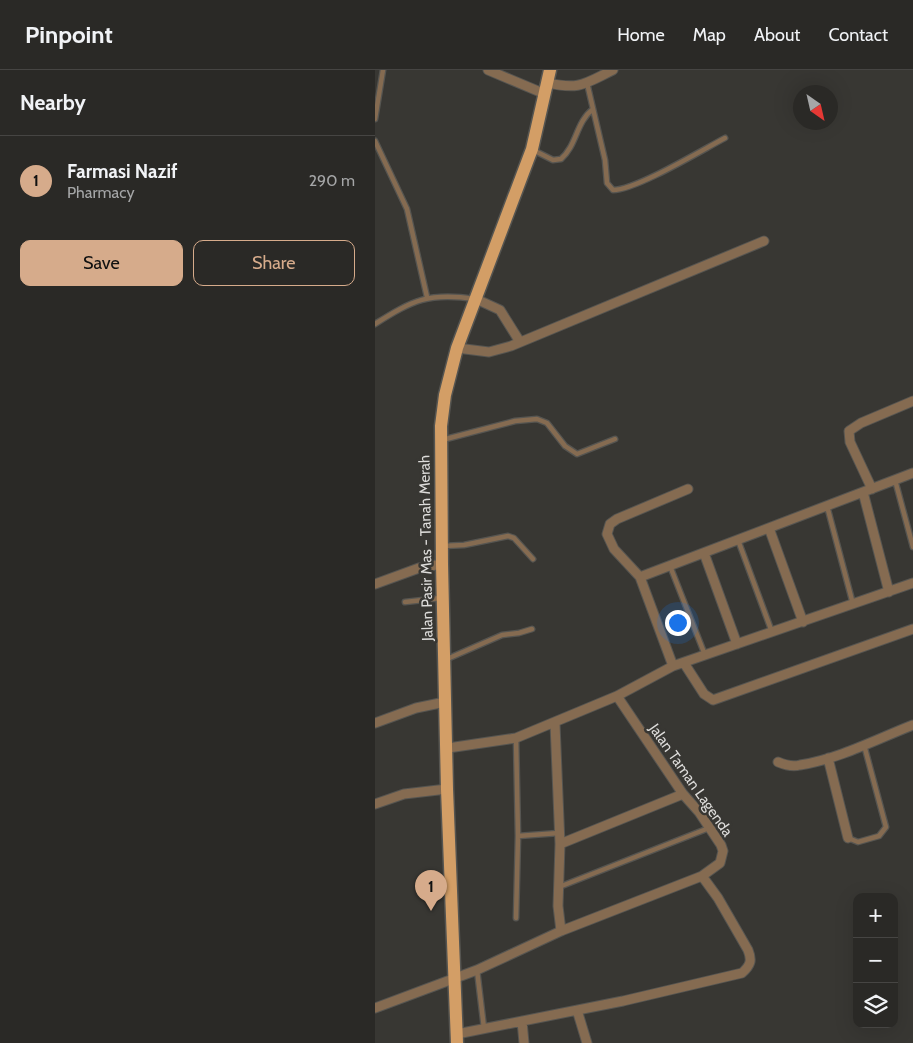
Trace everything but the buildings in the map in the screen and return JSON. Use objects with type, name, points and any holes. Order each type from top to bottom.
[{"type":"main road","name":"Jalan Pasir Mas - Tanah Merah","points":[[457,1038],[447,789],[441,564],[441,440],[445,395],[457,348],[532,149],[548,82]]},
{"type":"street","points":[[488,70],[569,87],[587,83],[613,70]]},
{"type":"street","points":[[457,348],[489,352],[520,342],[764,241]]},
{"type":"street","points":[[476,299],[500,310],[520,342]]},
{"type":"street","points":[[889,592],[867,491],[850,442],[849,431],[861,423],[913,401]]},
{"type":"street","points":[[640,577],[913,473]]},
{"type":"street","points":[[673,666],[640,577],[613,549],[607,534],[608,529],[617,519],[688,489]]},
{"type":"street","points":[[769,528],[803,622]]},
{"type":"street","points":[[704,553],[737,644]]},
{"type":"street","points":[[375,584],[419,568],[441,564]]},
{"type":"street","points":[[447,748],[516,738],[555,724],[617,696],[673,666],[913,583]]},
{"type":"street","points":[[684,663],[704,694],[713,700],[913,629]]},
{"type":"street","name":"Jalan Taman Lagenda","points":[[617,696],[683,794],[721,845],[723,856],[716,868],[702,876]]},
{"type":"street","points":[[375,723],[416,708],[445,702]]},
{"type":"street","points":[[555,724],[560,844],[561,931]]},
{"type":"street","points":[[778,762],[788,766],[799,766],[827,758],[913,725]]},
{"type":"street","points":[[827,758],[848,838]]},
{"type":"street","points":[[375,804],[404,794],[447,789]]},
{"type":"street","points":[[560,844],[683,794]]},
{"type":"street","points":[[375,1008],[477,970],[561,931],[702,876],[718,898],[751,958],[747,969],[736,975],[577,1010],[484,1028],[457,1038]]},
{"type":"street","points":[[577,1010],[587,1043]]},
{"type":"street","points":[[522,1021],[524,1043]]},
{"type":"lane","points":[[375,119],[383,70]]},
{"type":"lane","points":[[587,83],[605,160],[607,183],[613,190],[640,182],[725,138]]},
{"type":"lane","points":[[532,149],[553,160],[561,159],[572,147],[582,120],[593,110]]},
{"type":"lane","points":[[375,141],[407,209],[427,297]]},
{"type":"lane","points":[[375,324],[427,297],[453,296],[476,299]]},
{"type":"lane","points":[[441,440],[531,419],[547,423],[565,446],[577,454],[615,439]]},
{"type":"lane","points":[[895,480],[913,547]]},
{"type":"lane","points":[[827,506],[853,604]]},
{"type":"lane","points":[[441,546],[464,545],[508,536],[514,538],[533,560]]},
{"type":"lane","points":[[738,540],[772,632]]},
{"type":"lane","points":[[670,566],[705,655]]},
{"type":"lane","points":[[405,602],[442,598]]},
{"type":"lane","points":[[444,661],[502,635],[532,629]]},
{"type":"lane","points":[[516,738],[517,918]]},
{"type":"lane","points":[[848,838],[858,842],[879,836],[886,827],[864,744]]},
{"type":"lane","points":[[559,887],[709,828]]},
{"type":"lane","points":[[518,836],[559,833]]},
{"type":"lane","points":[[477,970],[484,1028]]},
{"type":"place","name":"Farmasi Nazif","points":[[431,911]]}]
